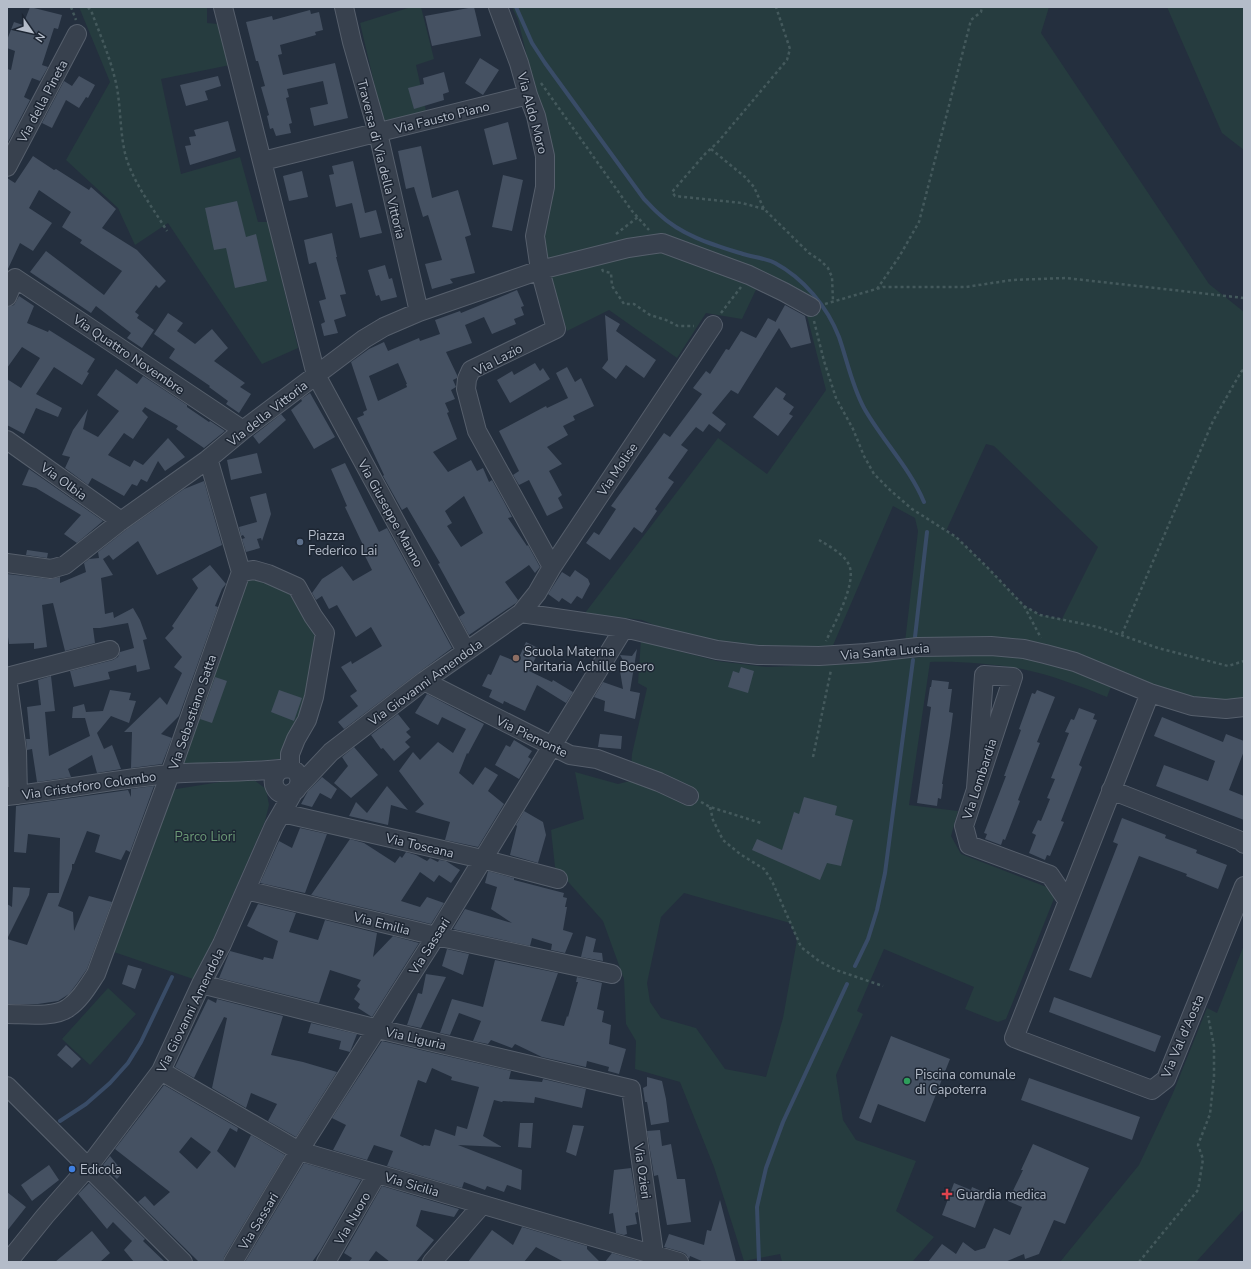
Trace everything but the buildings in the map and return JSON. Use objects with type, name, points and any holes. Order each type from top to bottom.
[{"type":"street","points":[[223,7],[316,375]]},
{"type":"street","name":"Traversa di Via della Vittoria","points":[[344,7],[352,42],[378,133],[419,312]]},
{"type":"street","name":"Via Aldo Moro","points":[[498,7],[519,63],[528,95],[536,116],[545,156],[545,187],[535,236],[540,270]]},
{"type":"street","name":"Via della Pineta","points":[[7,167],[77,34]]},
{"type":"street","name":"Via Fausto Piano","points":[[263,161],[528,95]]},
{"type":"street","points":[[662,243],[749,275],[784,292],[811,308]]},
{"type":"street","name":"Via della Vittoria","points":[[7,563],[51,569],[65,565],[121,521],[207,460],[243,430],[364,339],[384,327],[419,312],[540,270],[628,248],[662,243]]},
{"type":"street","name":"Via Lazio","points":[[540,270],[556,329],[471,370],[467,379],[466,389],[477,431],[552,567]]},
{"type":"street","name":"Via Quattro Novembre","points":[[7,297],[15,278],[243,430]]},
{"type":"street","name":"Via Molise","points":[[521,613],[537,593],[552,567],[713,325]]},
{"type":"street","name":"Via Giuseppe Manno","points":[[316,375],[466,652]]},
{"type":"street","name":"Via Olbia","points":[[7,440],[121,521]]},
{"type":"street","points":[[207,460],[210,465],[241,572],[254,570],[268,574],[297,587],[313,616],[325,633],[314,697],[307,720],[296,739],[286,769]]},
{"type":"street","name":"Via Sebastiano Satta","points":[[7,1014],[59,1013],[69,1008],[85,990],[96,974],[170,774],[241,572]]},
{"type":"street","name":"Via Giovanni Amendola","points":[[8,1262],[88,1166],[161,1071],[201,984],[222,944],[278,820],[296,790],[331,752],[424,681],[521,613]]},
{"type":"street","name":"Via Santa Lucia","points":[[521,613],[624,628],[717,650],[758,655],[826,656],[918,647],[991,646],[1045,654],[1075,662],[1150,692],[1192,706],[1226,709],[1244,707]]},
{"type":"street","name":"Via Sassari","points":[[233,1262],[299,1152],[436,936],[624,628]]},
{"type":"street","points":[[12,795],[17,751],[7,677],[110,650]]},
{"type":"street","name":"Via Lombardia","points":[[976,789],[984,675],[1013,677],[964,826],[969,845],[1050,875]]},
{"type":"street","name":"Via Piemonte","points":[[424,681],[570,755],[597,759],[659,782],[689,796]]},
{"type":"street","points":[[1068,900],[1150,692]]},
{"type":"street","name":"Via Giovanni Amendola","points":[[253,772],[286,769],[331,752]]},
{"type":"street","points":[[253,772],[284,794],[296,790],[300,782],[297,774],[286,769],[275,774],[273,782],[274,786]]},
{"type":"street","name":"Via Cristoforo Colombo","points":[[12,795],[170,774],[253,772]]},
{"type":"street","points":[[1111,790],[1241,841],[1244,844]]},
{"type":"street","name":"Via Toscana","points":[[278,820],[482,859],[558,879]]},
{"type":"street","points":[[1068,900],[1050,875],[1081,866]]},
{"type":"street","name":"Via Val d'Aosta","points":[[1068,900],[1014,1038],[1152,1090],[1166,1080],[1244,886]]},
{"type":"street","name":"Via Emilia","points":[[246,890],[436,936],[612,974]]},
{"type":"street","name":"Via Liguria","points":[[201,984],[378,1029],[631,1089]]},
{"type":"street","name":"Via Sicilia","points":[[161,1071],[299,1152],[482,1204],[650,1258],[679,1262]]},
{"type":"street","points":[[7,1086],[183,1262]]},
{"type":"street","name":"Via Ozieri","points":[[631,1089],[650,1258]]},
{"type":"street","name":"Via Nuoro","points":[[326,1262],[377,1174]]},
{"type":"street","points":[[432,1262],[482,1204]]},
{"type":"path","points":[[88,7],[92,13],[109,60],[117,88],[121,133],[126,158],[136,181],[167,232]]},
{"type":"path","points":[[764,209],[742,203],[674,196],[672,192],[718,142],[787,60],[790,49],[776,7]]},
{"type":"path","points":[[876,289],[899,257],[919,222],[971,20],[981,12],[982,7]]},
{"type":"path","points":[[540,82],[632,211],[662,243]]},
{"type":"path","points":[[711,149],[745,177],[754,187],[764,209],[809,253],[828,268],[832,277],[833,301]]},
{"type":"path","points":[[595,256],[603,271],[611,273],[612,286],[624,304],[634,304],[650,315],[678,326],[713,325],[749,275]]},
{"type":"path","points":[[1045,654],[1042,640],[1024,606],[987,566],[956,537],[912,509],[874,474],[864,456],[853,429],[836,398],[824,361],[811,308],[883,287],[966,287],[1012,280],[1066,278],[1244,298]]},
{"type":"path","points":[[1122,634],[1212,420],[1244,369]]},
{"type":"path","points":[[813,757],[826,656],[848,591],[851,575],[848,563],[819,540]]},
{"type":"path","points":[[1024,606],[1040,614],[1098,627],[1122,634],[1158,648],[1228,666],[1244,661]]},
{"type":"path","points":[[689,796],[710,808],[761,823]]},
{"type":"path","points":[[710,808],[713,820],[723,840],[740,854],[764,869],[772,881],[801,947],[819,962],[836,970],[883,986]]},
{"type":"path","points":[[1139,1262],[1198,1190],[1203,1159],[1198,1145],[1210,1114],[1214,1076],[1214,1046],[1207,1011],[1196,1006]]},
{"type":"green space","points":[[79,7],[207,7],[207,23],[218,24],[230,65],[161,79],[181,174],[240,157],[258,222],[268,222],[298,348],[262,364],[168,223],[135,245],[118,208],[66,160],[110,82]]},
{"type":"green space","points":[[408,7],[421,7],[434,59],[416,65],[426,111],[383,121],[360,23]]},
{"type":"green space","points":[[512,7],[1049,7],[1041,33],[1209,284],[1244,312],[1244,700],[1235,701],[1191,698],[1173,693],[1090,659],[905,642],[918,531],[915,518],[893,506],[831,650],[715,641],[667,630],[642,620],[585,613],[718,438],[767,474],[826,390],[805,308],[763,275],[742,319],[706,313],[677,358],[609,310],[567,331],[540,244],[554,166],[518,20]],"holes":[[[986,444],[994,446],[1098,547],[1062,619],[1040,615],[1024,606],[956,537],[946,531]]]},
{"type":"green space","points":[[1167,7],[1244,7],[1244,150],[1222,133]]},
{"type":"green space","points":[[249,578],[290,591],[317,633],[307,705],[288,738],[281,759],[178,768],[242,583]]},
{"type":"green space","points":[[641,639],[674,650],[717,661],[767,667],[845,664],[922,657],[956,652],[1002,654],[1053,662],[1112,684],[1107,697],[1044,674],[1022,669],[976,663],[930,662],[909,805],[958,811],[951,836],[961,854],[1057,891],[1006,1019],[998,1022],[965,1009],[974,987],[884,949],[857,1011],[863,1014],[836,1075],[843,1120],[856,1140],[916,1161],[896,1211],[934,1237],[912,1262],[782,1262],[780,1254],[744,1261],[714,1167],[680,1082],[635,1069],[636,1041],[626,1024],[624,979],[603,921],[555,867],[551,830],[584,819],[575,772],[618,784],[630,781],[632,754],[647,688],[638,683]],"holes":[[[684,893],[790,923],[797,940],[783,1018],[766,1077],[725,1069],[696,1028],[661,1018],[650,1002],[647,983],[661,917]]]},
{"type":"green space","name":"Parco Liori","points":[[239,779],[254,780],[266,789],[269,805],[265,821],[196,980],[111,951],[170,790]]},
{"type":"green space","points":[[1244,945],[1244,1209],[1196,1262],[1060,1262],[1139,1165],[1173,1093],[1207,1008],[1217,1013]]},
{"type":"green space","points":[[108,988],[136,1014],[90,1065],[62,1039]]},
{"type":"waterway","points":[[516,7],[532,43],[545,63],[644,199],[655,211],[668,222],[699,239],[732,251],[775,263],[795,277],[813,294],[828,314],[839,337],[856,391],[864,408],[904,466],[924,502]]},
{"type":"waterway","points":[[915,637],[927,532]]},
{"type":"waterway","points":[[855,966],[868,939],[877,910],[885,873],[913,660]]},
{"type":"waterway","points":[[60,1121],[86,1104],[110,1083],[128,1063],[141,1042],[172,977]]},
{"type":"waterway","points":[[759,1262],[757,1207],[766,1168],[783,1122],[847,984]]},
{"type":"place","name":"Piazza Federico Lai","points":[[300,542]]},
{"type":"place","name":"Scuola Materna Paritaria Achille Boero","points":[[516,658]]},
{"type":"place","name":"Piscina comunale di Capoterra","points":[[907,1081]]},
{"type":"place","name":"Edicola","points":[[72,1169]]},
{"type":"place","name":"Guardia medica","points":[[947,1194]]}]
